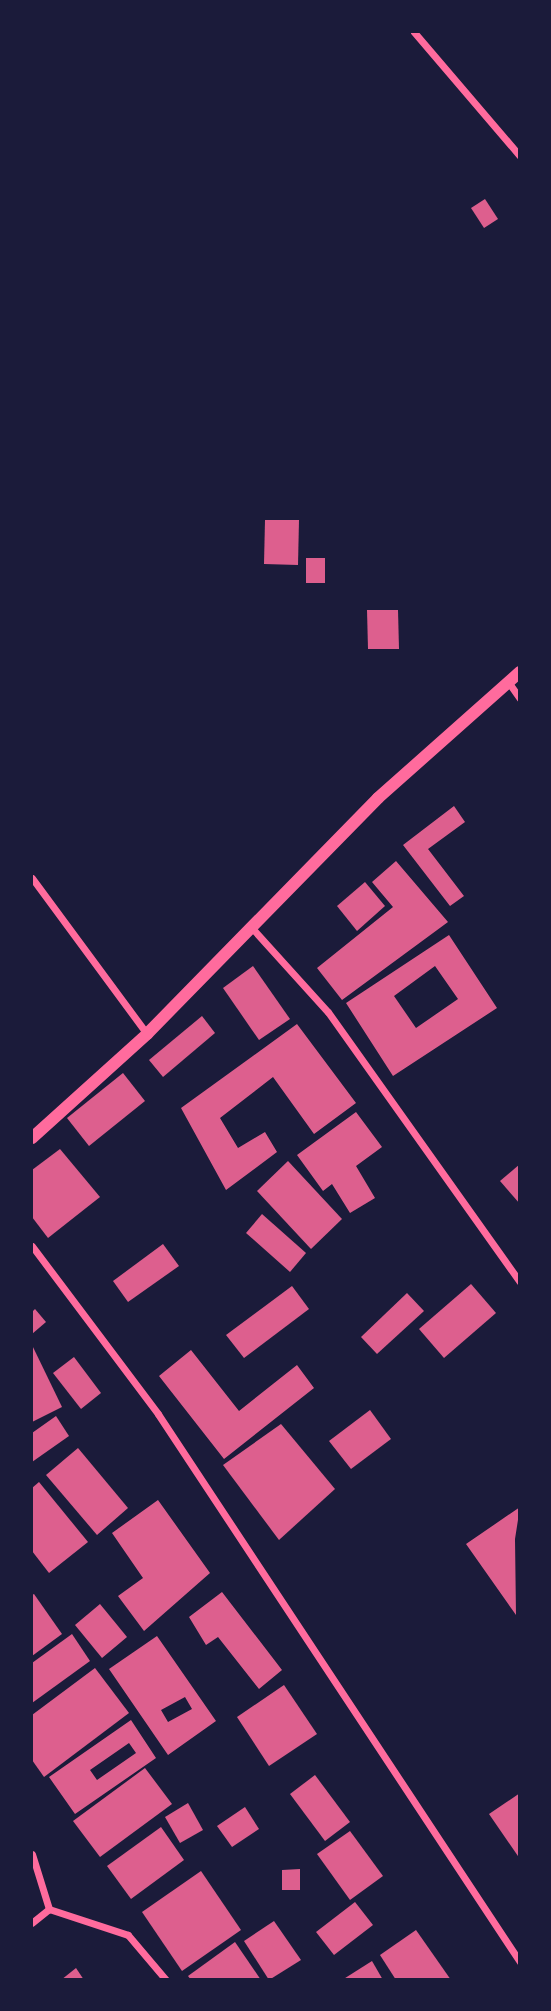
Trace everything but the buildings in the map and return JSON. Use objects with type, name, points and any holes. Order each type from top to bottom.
[{"type":"street","points":[[414,32],[520,156]]},
{"type":"street","points":[[32,1138],[147,1034],[378,798],[520,672]]},
{"type":"street","points":[[509,683],[520,699]]},
{"type":"street","points":[[32,878],[147,1034]]},
{"type":"street","points":[[252,928],[328,1012],[520,1282]]},
{"type":"street","points":[[32,1246],[158,1414],[520,1962]]},
{"type":"street","points":[[32,1854],[49,1909]]},
{"type":"street","points":[[32,1923],[49,1909]]},
{"type":"street","points":[[49,1909],[128,1936],[166,1979]]}]
